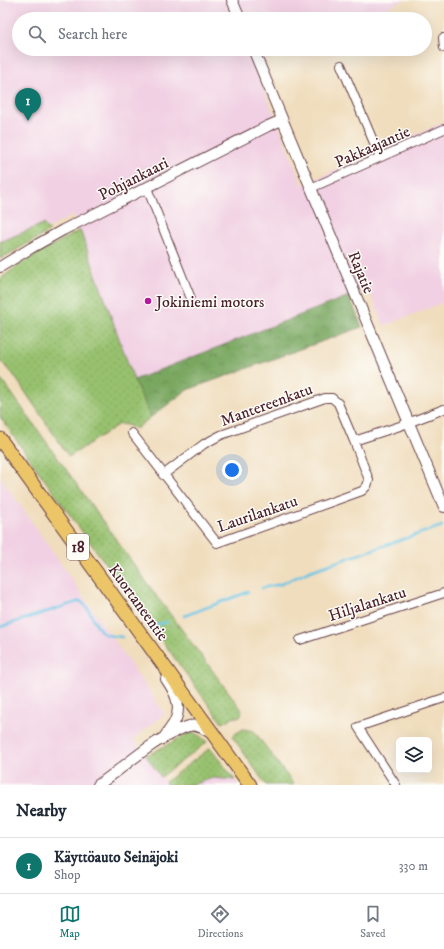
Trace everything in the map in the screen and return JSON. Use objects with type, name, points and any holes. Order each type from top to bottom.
[{"type":"highway","name":"Kuortaneentie","points":[[0,439],[250,785]]},
{"type":"street","points":[[232,0],[237,12]]},
{"type":"street","points":[[443,38],[444,48]]},
{"type":"street","name":"Rajatie","points":[[256,56],[444,507]]},
{"type":"street","points":[[341,65],[380,157]]},
{"type":"street","name":"Pohjankaari","points":[[0,267],[63,230],[282,120]]},
{"type":"street","name":"Pakkaajantie","points":[[311,188],[444,129]]},
{"type":"street","points":[[146,188],[190,296]]},
{"type":"street","name":"Mantereenkatu","points":[[164,475],[204,444],[221,435],[325,398],[332,398],[338,403],[354,441]]},
{"type":"street","points":[[354,441],[409,423],[444,409]]},
{"type":"street","name":"Laurilankatu","points":[[132,433],[217,543],[362,491],[368,486],[369,480],[354,441]]},
{"type":"street","name":"Hiljalankatu","points":[[300,640],[444,593]]},
{"type":"street","points":[[157,656],[160,671],[175,693],[178,702],[178,713],[174,723],[163,737]]},
{"type":"street","points":[[396,785],[358,727],[444,698]]},
{"type":"street","points":[[98,785],[163,737],[190,726],[196,726],[204,729],[215,736]]},
{"type":"shaded area","points":[[0,0],[405,0],[377,12],[12,12],[12,56],[273,56],[254,64],[302,185],[444,122],[444,302],[384,326],[368,288],[134,380],[74,215],[0,253]]},
{"type":"shaded area","points":[[0,476],[165,714],[133,739],[167,785],[0,785]]},
{"type":"shaded area","points":[[213,778],[235,780],[238,785],[191,785]]},
{"type":"green space","points":[[43,224],[50,231],[0,259],[0,242]]},
{"type":"green space","points":[[80,230],[134,380],[151,417],[136,429],[127,425],[119,424],[69,457],[13,374],[0,361],[0,279],[23,262]]},
{"type":"green space","points":[[349,296],[362,327],[187,390],[151,417],[134,380]]},
{"type":"green space","points":[[0,379],[155,594],[242,710],[241,716],[232,718],[222,723],[51,489],[0,417]]},
{"type":"green space","points":[[243,729],[254,731],[294,785],[266,785],[232,736]]},
{"type":"green space","points":[[191,732],[200,736],[207,742],[161,777],[146,756]]},
{"type":"green space","points":[[210,748],[235,780],[213,778],[191,785],[167,785],[165,782]]},
{"type":"waterway","points":[[262,588],[281,584],[310,571],[442,526]]},
{"type":"waterway","points":[[184,616],[248,592]]},
{"type":"waterway","points":[[0,627],[80,601],[86,607],[103,633],[122,637]]},
{"type":"waterway","points":[[147,626],[167,622]]},
{"type":"place","name":"Käyttöauto Seinäjoki","points":[[28,121]]},
{"type":"place","name":"Jokiniemi motors","points":[[148,301]]}]
